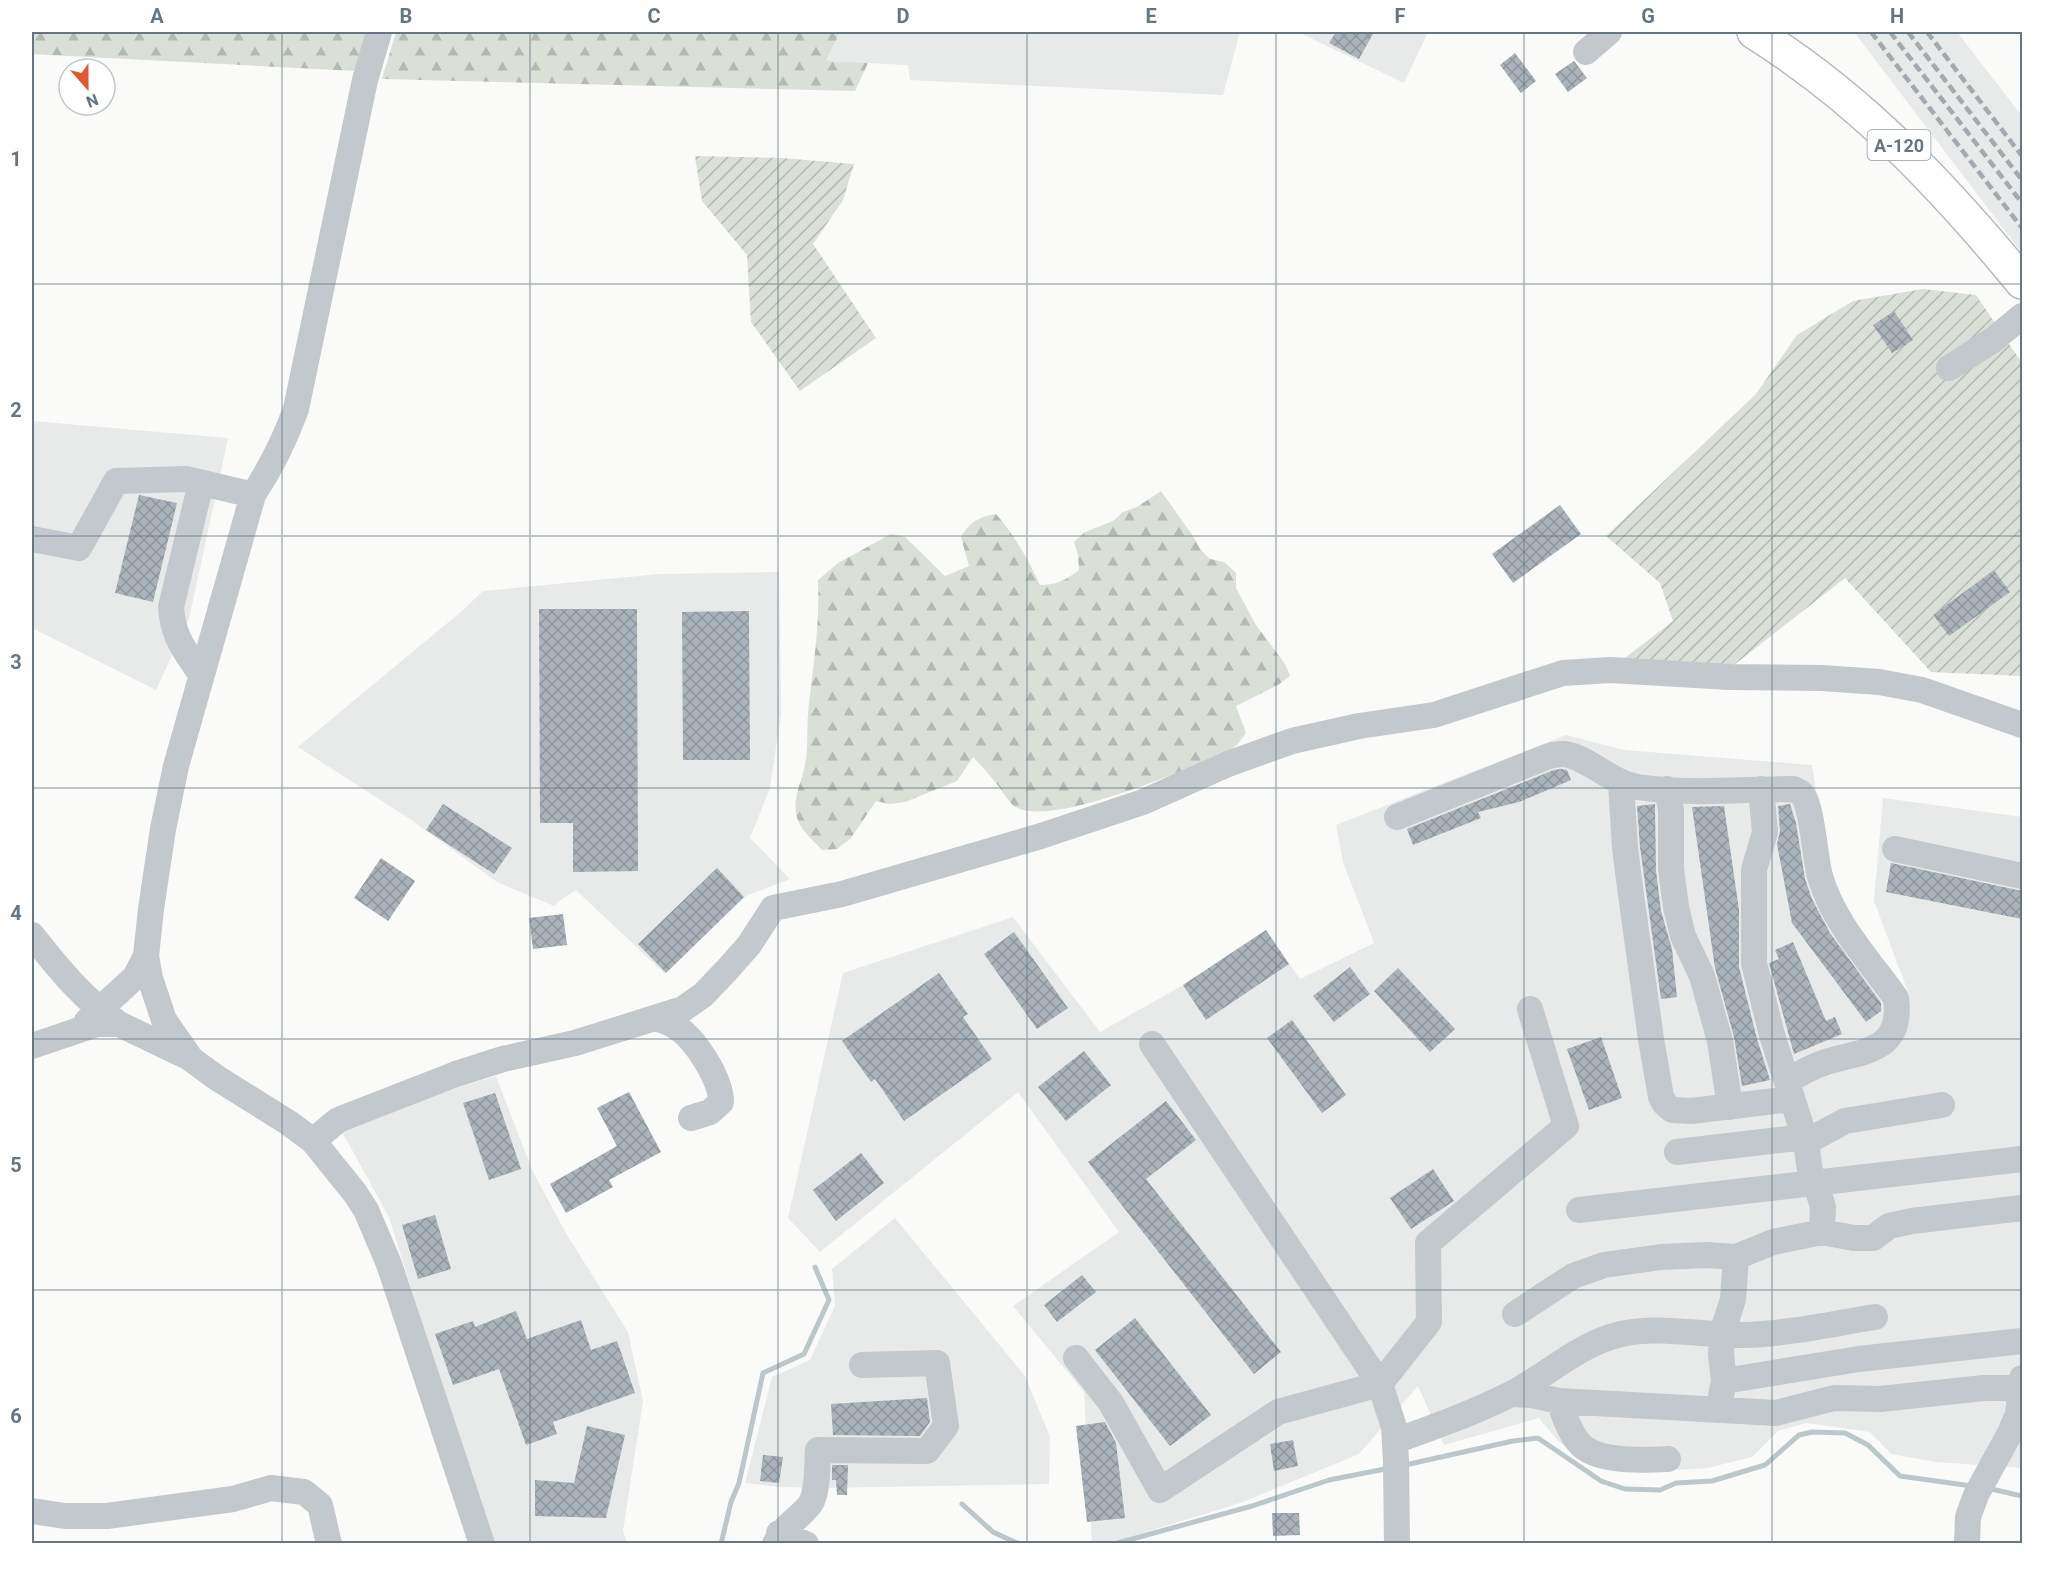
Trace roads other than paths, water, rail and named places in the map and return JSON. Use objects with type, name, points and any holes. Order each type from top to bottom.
[{"type":"main road","name":"А-120","points":[[1755,32],[1835,89],[1884,130],[1935,180],[2022,282]]},
{"type":"street","points":[[32,1046],[97,1024],[109,1017],[146,956],[163,829],[176,766],[253,495],[284,443],[296,410],[365,80],[379,32]]},
{"type":"street","points":[[1586,52],[1609,32]]},
{"type":"street","points":[[1949,368],[1993,339],[2022,316]]},
{"type":"street","points":[[32,538],[79,548],[116,480],[186,479],[253,495]]},
{"type":"street","points":[[201,483],[171,607],[172,626],[182,647],[201,675]]},
{"type":"street","points":[[313,1141],[338,1120],[456,1074],[503,1059],[575,1043],[683,1009],[703,995],[749,945],[773,908],[842,894],[1041,836],[1143,802],[1228,764],[1292,741],[1359,726],[1434,715],[1563,672],[1610,670],[1879,682],[1922,690],[2022,725]]},
{"type":"street","points":[[1397,817],[1549,756],[1564,754],[1582,759],[1621,783],[1636,787],[1794,789],[1803,795],[1808,807],[1819,873],[1826,896],[1841,924],[1896,998],[1898,1008],[1892,1032],[1874,1049],[1810,1068],[1790,1090],[1730,1107],[1691,1111],[1672,1110],[1661,1097],[1651,1039],[1629,884],[1621,783]]},
{"type":"street","points":[[1667,789],[1671,810],[1671,869],[1676,907],[1683,936],[1702,976],[1720,1041],[1730,1107]]},
{"type":"street","points":[[1761,789],[1765,832],[1754,870],[1754,963],[1772,1035],[1805,1140],[1810,1171],[1823,1208],[1822,1232]]},
{"type":"street","points":[[1895,849],[2022,876]]},
{"type":"street","points":[[32,935],[65,976],[109,1017],[191,1059],[289,1123],[313,1141],[356,1193],[377,1233],[482,1544]]},
{"type":"street","points":[[146,956],[155,996],[164,1020],[191,1059]]},
{"type":"street","points":[[1076,1358],[1112,1403],[1160,1490],[1278,1412],[1380,1384],[1429,1322],[1428,1243],[1566,1126],[1530,1009]]},
{"type":"street","points":[[657,1018],[676,1027],[695,1045],[721,1092],[721,1102],[710,1112],[691,1118]]},
{"type":"street","points":[[1152,1044],[1380,1384],[1394,1434],[1396,1544]]},
{"type":"street","points":[[1677,1152],[1805,1140],[1845,1121],[1941,1105]]},
{"type":"street","points":[[1580,1210],[2022,1159]]},
{"type":"street","points":[[1515,1314],[1573,1276],[1604,1265],[1661,1257],[1706,1254],[1736,1257],[1773,1242],[1822,1232],[1854,1238],[1873,1238],[1889,1226],[1912,1221],[2022,1208]]},
{"type":"street","points":[[1718,1410],[1724,1381],[1721,1355],[1722,1334],[1733,1299],[1736,1257]]},
{"type":"street","points":[[1394,1434],[1452,1420],[1511,1394],[1582,1349],[1622,1334],[1645,1331],[1706,1335],[1760,1335],[1875,1317]]},
{"type":"street","points":[[1724,1381],[1859,1359],[2022,1341]]},
{"type":"street","points":[[777,1538],[811,1503],[815,1488],[818,1450],[927,1451],[946,1426],[937,1363],[862,1365]]},
{"type":"street","points":[[1511,1394],[1532,1395],[1558,1401],[1776,1413],[1833,1398],[1880,1399],[2022,1383],[2018,1414],[1980,1488],[1968,1517],[1967,1544]]},
{"type":"street","points":[[1558,1401],[1574,1436],[1581,1446],[1593,1453],[1633,1460],[1668,1459]]},
{"type":"street","points":[[32,1511],[65,1516],[107,1516],[232,1499],[271,1488],[304,1492],[320,1505],[329,1544]]},
{"type":"street","points":[[777,1538],[806,1544]]},
{"type":"waterway","points":[[721,1544],[731,1502],[739,1483],[763,1373],[804,1354],[829,1300],[815,1267]]},
{"type":"waterway","points":[[1405,1465],[1513,1441],[1538,1438],[1601,1481],[1625,1489],[1660,1490],[1676,1483],[1712,1481],[1765,1465],[1799,1435],[1812,1432],[1845,1433],[1868,1445],[1900,1476],[1972,1486]]},
{"type":"waterway","points":[[1114,1544],[1252,1506],[1329,1480],[1385,1469]]},
{"type":"waterway","points":[[1987,1488],[2022,1496]]},
{"type":"waterway","points":[[962,1504],[993,1532],[1019,1544]]},
{"type":"railway","points":[[1871,32],[2022,228]]},
{"type":"railway","points":[[1890,32],[2022,203]]},
{"type":"railway","points":[[1908,32],[2022,180]]},
{"type":"railway","points":[[1927,32],[2022,156]]}]
